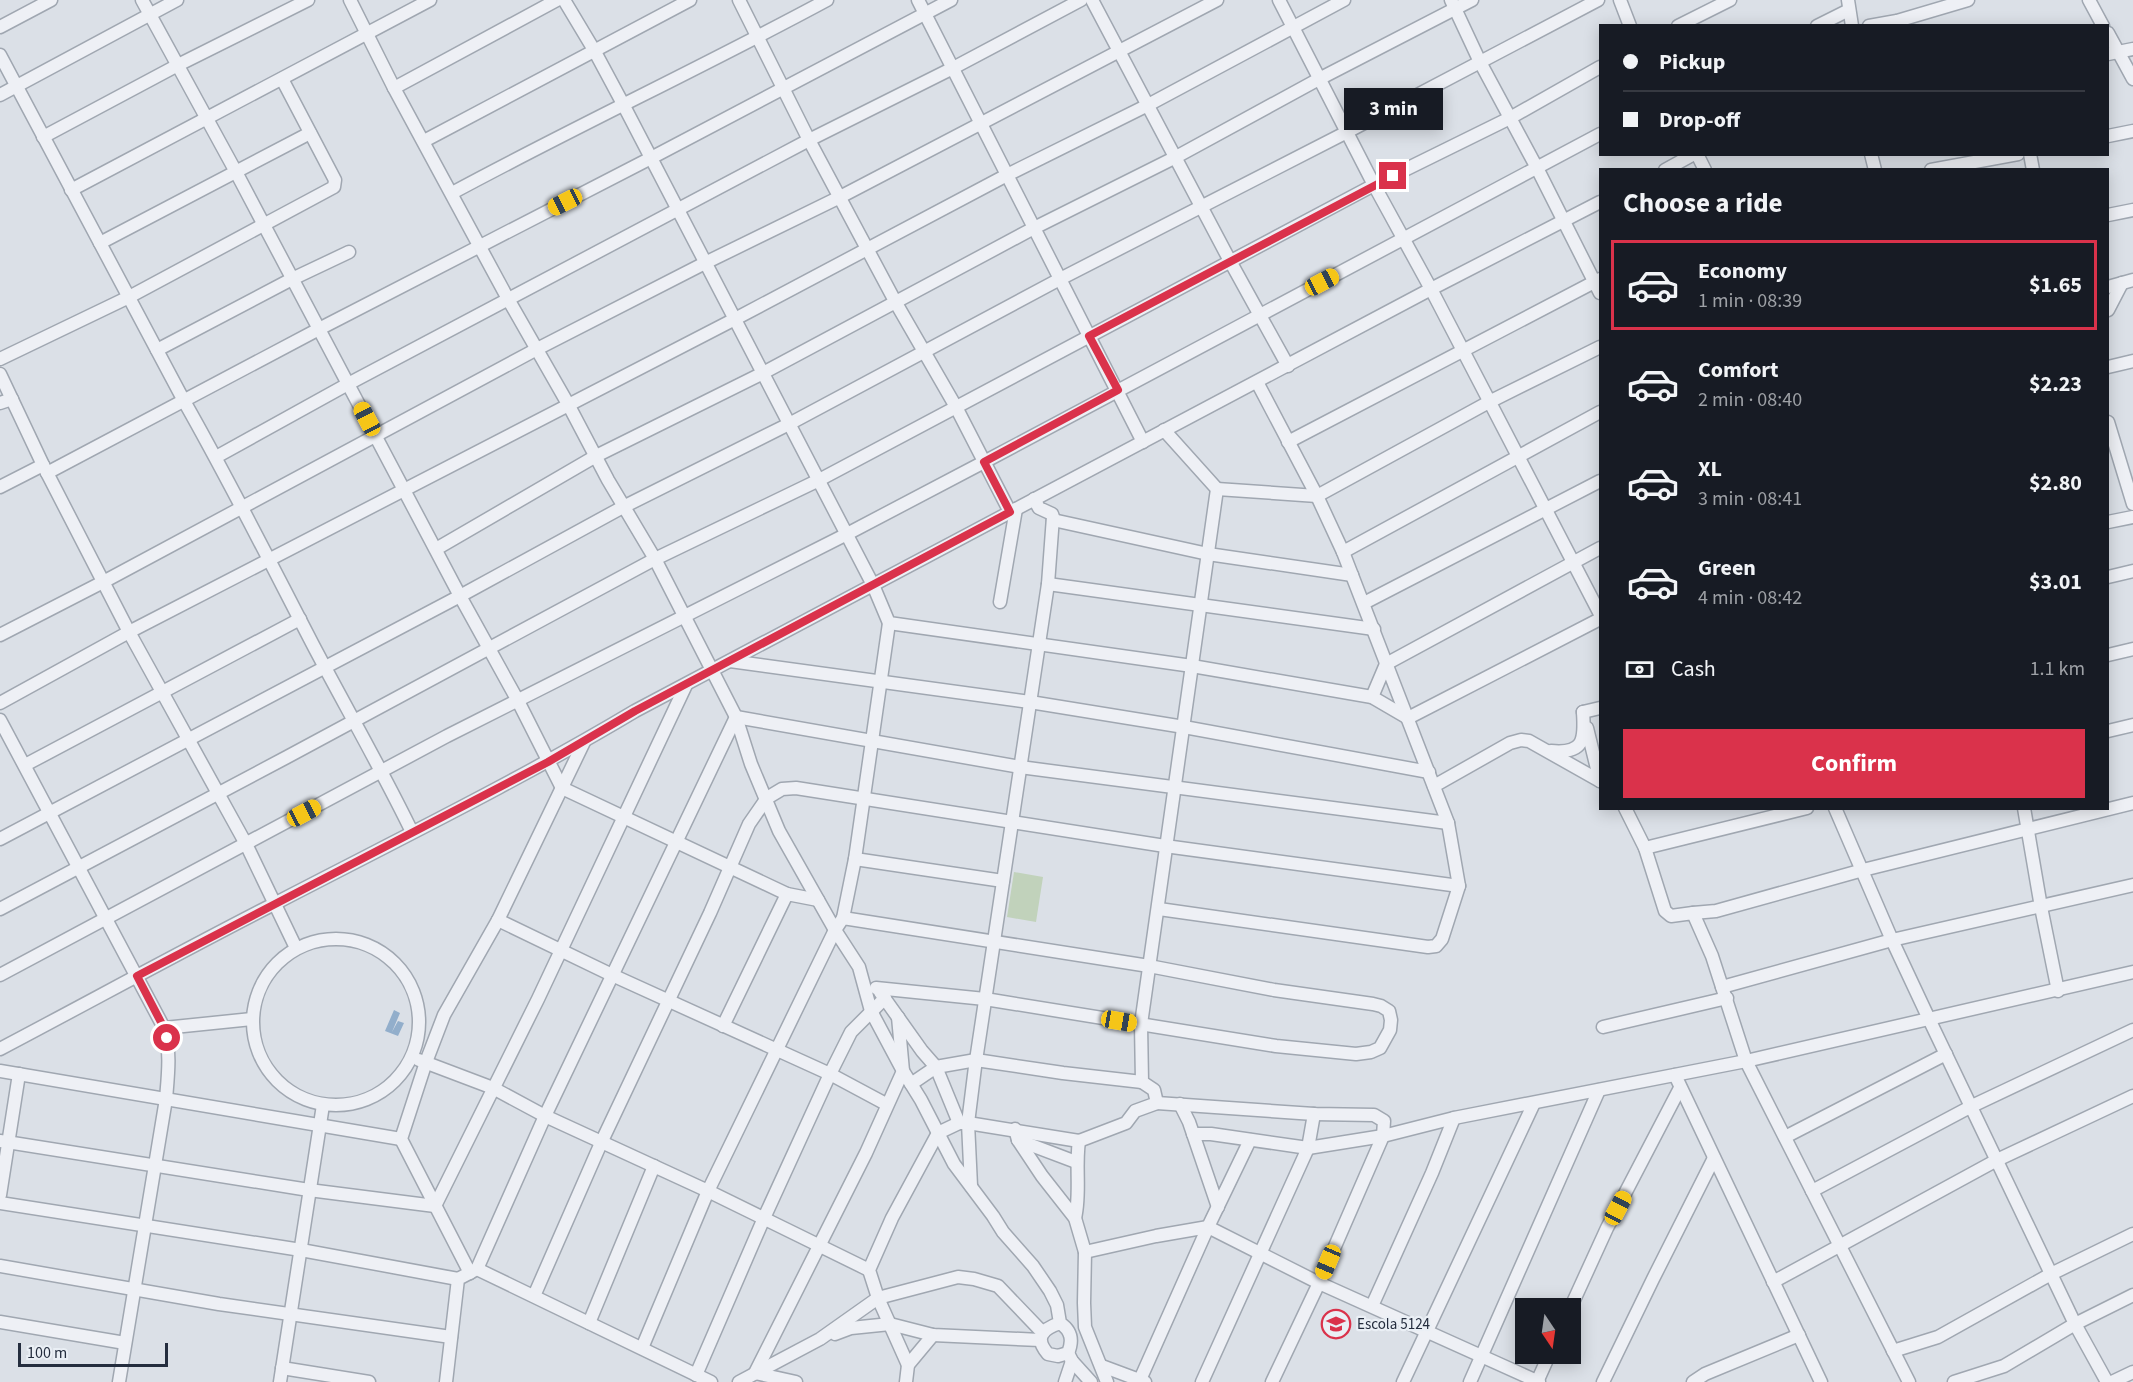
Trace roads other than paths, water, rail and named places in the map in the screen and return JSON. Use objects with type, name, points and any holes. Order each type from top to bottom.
[{"type":"street","points":[[0,27],[51,0]]},
{"type":"street","points":[[142,0],[518,701],[562,788],[787,894],[818,900]]},
{"type":"street","points":[[0,95],[177,0]]},
{"type":"street","points":[[43,137],[178,65],[308,0]]},
{"type":"street","points":[[350,0],[508,299],[623,507],[655,559],[736,717],[751,764],[779,831],[835,930],[859,966],[936,1067],[948,1101],[964,1123]]},
{"type":"street","points":[[71,190],[430,0]]},
{"type":"street","points":[[394,87],[557,0]]},
{"type":"street","points":[[564,0],[594,50],[819,480],[873,585],[889,623],[855,860],[843,918],[835,930],[708,1191],[642,1348]]},
{"type":"street","points":[[424,141],[690,0]]},
{"type":"street","points":[[739,0],[809,140],[896,303],[1013,511],[1000,602]]},
{"type":"street","points":[[452,192],[622,104],[758,38],[827,0]]},
{"type":"street","points":[[918,0],[1143,442]]},
{"type":"street","points":[[0,487],[45,469],[184,401],[951,0]]},
{"type":"street","points":[[216,456],[809,140],[953,68],[1081,0]]},
{"type":"street","points":[[1092,0],[1288,366]]},
{"type":"street","points":[[0,635],[537,349],[840,197],[1217,0]]},
{"type":"street","points":[[1279,0],[1599,612]]},
{"type":"street","points":[[0,703],[129,632],[735,319],[1007,175],[1148,105],[1344,0]]},
{"type":"street","points":[[436,549],[596,456],[763,374],[1034,228],[1176,157],[1453,4],[1472,0]]},
{"type":"street","points":[[0,838],[460,596],[623,507],[789,424],[1060,279],[1598,0]]},
{"type":"street","points":[[1620,0],[1629,24]]},
{"type":"street","points":[[1682,24],[1730,0]]},
{"type":"street","points":[[1880,24],[1968,0]]},
{"type":"street","points":[[2089,0],[2102,24]]},
{"type":"street","points":[[1288,442],[1462,352],[1599,285],[1480,62],[1453,4]]},
{"type":"street","points":[[1820,24],[1849,5],[1852,24]]},
{"type":"street","points":[[2109,37],[2113,53],[2133,80]]},
{"type":"street","points":[[2113,53],[2133,49]]},
{"type":"street","points":[[0,55],[184,401],[216,456],[300,620],[383,772],[412,832]]},
{"type":"street","points":[[0,909],[655,559],[819,480],[1374,185],[1510,118],[1599,68]]},
{"type":"street","points":[[0,359],[129,297],[334,188],[335,180],[282,79]]},
{"type":"street","points":[[2109,136],[2133,131]]},
{"type":"street","points":[[100,243],[310,133]]},
{"type":"street","points":[[0,975],[518,701],[984,462],[1599,135]]},
{"type":"street","points":[[1669,168],[1691,156]]},
{"type":"street","points":[[1942,168],[2007,156]]},
{"type":"street","points":[[1,1046],[548,762],[635,711],[1599,203]]},
{"type":"street","points":[[2109,215],[2133,210]]},
{"type":"street","points":[[157,350],[292,279],[349,252]]},
{"type":"street","points":[[2109,287],[2127,281]]},
{"type":"street","points":[[2109,308],[2127,281]]},
{"type":"street","points":[[1164,430],[1217,489],[1317,496],[1489,402],[1599,347]]},
{"type":"street","points":[[2109,367],[2133,361]]},
{"type":"street","points":[[0,374],[6,401],[45,469],[105,581],[129,632],[246,844],[296,948]]},
{"type":"street","points":[[1159,909],[1428,947],[1436,946],[1442,939],[1459,886],[1448,823],[1364,603],[1317,496],[1257,382]]},
{"type":"street","points":[[1343,552],[1599,413]]},
{"type":"street","points":[[2109,431],[2111,447],[2127,464],[2133,504]]},
{"type":"street","points":[[1364,603],[1599,482]]},
{"type":"street","points":[[1142,1082],[1141,1024],[1217,489]]},
{"type":"street","points":[[971,1187],[964,1123],[986,999],[1012,823],[1047,584],[1053,520],[1053,514],[1039,508],[1034,499]]},
{"type":"street","points":[[2109,522],[2133,517]]},
{"type":"street","points":[[1053,520],[1208,554],[1352,575]]},
{"type":"street","points":[[1372,697],[1386,664],[1599,549]]},
{"type":"street","points":[[2109,578],[2133,571]]},
{"type":"street","points":[[1047,584],[1374,629]]},
{"type":"street","points":[[25,765],[300,620]]},
{"type":"street","points":[[1408,718],[1599,620]]},
{"type":"street","points":[[889,623],[1192,666],[1372,697],[1408,718]]},
{"type":"street","points":[[2109,655],[2133,649]]},
{"type":"street","points":[[730,661],[1029,702],[1184,727],[1429,772]]},
{"type":"street","points":[[435,1206],[561,950],[686,684]]},
{"type":"street","points":[[1583,712],[1599,708]]},
{"type":"street","points":[[1434,786],[1510,743],[1521,740],[1529,741],[1551,751],[1563,753],[1574,750],[1581,743],[1584,734],[1583,712]]},
{"type":"street","points":[[1583,712],[1599,777]]},
{"type":"street","points":[[736,717],[1020,767],[1174,789],[1448,823]]},
{"type":"street","points":[[0,1203],[146,1224],[458,1279],[473,1271],[736,717]]},
{"type":"street","points":[[0,720],[164,1028],[169,1053],[166,1099],[119,1382]]},
{"type":"street","points":[[2109,731],[2133,725]]},
{"type":"street","points":[[1529,741],[1599,780]]},
{"type":"street","points":[[584,742],[498,920],[444,1015],[401,1139],[435,1206],[473,1271],[534,1296],[711,1382]]},
{"type":"street","points":[[534,1296],[601,1143],[749,825],[767,798],[782,789],[796,788],[1165,846],[1459,886]]},
{"type":"street","points":[[2109,809],[2133,803]]},
{"type":"street","points":[[1626,810],[1645,848],[1665,911],[1671,916],[1716,911],[1863,870],[2104,810]]},
{"type":"street","points":[[1645,848],[1799,810]]},
{"type":"street","points":[[1836,810],[1929,1019],[2075,1324],[2107,1382]]},
{"type":"street","points":[[2024,810],[2058,991]]},
{"type":"street","points":[[855,860],[1003,881]]},
{"type":"street","points":[[1604,1027],[1725,993],[1892,940],[2133,885]]},
{"type":"street","points":[[723,1026],[787,894]]},
{"type":"street","points":[[1693,913],[1712,956],[1746,1061],[1909,1382]]},
{"type":"street","points":[[843,918],[1149,966],[1274,990],[1381,1006],[1389,1011],[1391,1020],[1390,1030],[1380,1048],[1356,1054],[1276,1046],[986,999],[876,988]]},
{"type":"street","points":[[498,920],[612,975],[830,1074],[886,1104]]},
{"type":"street","points":[[347,939],[373,946],[394,961],[410,982],[419,1007],[419,1033],[412,1058],[400,1076],[384,1090],[365,1100],[344,1105],[323,1104],[298,1097],[277,1082],[261,1061],[252,1019],[260,985],[276,964],[296,948],[321,940],[347,939]]},
{"type":"street","points":[[859,966],[871,1011],[954,1164],[1003,1232],[1033,1266],[1057,1305],[1060,1323],[1071,1335],[1065,1382]]},
{"type":"street","points":[[1193,1134],[1211,1134],[1308,1148],[1383,1136],[1454,1118],[1746,1061],[2133,972]]},
{"type":"street","points":[[696,1375],[764,1218],[851,1032],[885,998]]},
{"type":"street","points":[[755,1373],[817,1246],[866,1153],[886,1104],[903,1071],[898,1017]]},
{"type":"street","points":[[164,1028],[252,1019]]},
{"type":"street","points":[[1812,1191],[1972,1106],[2133,1030]]},
{"type":"street","points":[[1785,1137],[1946,1054]]},
{"type":"street","points":[[412,1058],[493,1088],[545,1116],[708,1191],[869,1270]]},
{"type":"street","points":[[911,1084],[936,1067],[976,1060],[1142,1082],[1154,1090],[1157,1103]]},
{"type":"street","points":[[0,1071],[401,1139]]},
{"type":"street","points":[[0,1195],[4,1141],[19,1074]]},
{"type":"street","points":[[1675,1075],[1821,1382]]},
{"type":"street","points":[[1575,1298],[1607,1228],[1680,1088]]},
{"type":"street","points":[[1470,1382],[1599,1090]]},
{"type":"street","points":[[1773,1281],[1998,1160],[2133,1096]]},
{"type":"street","points":[[906,1382],[908,1365],[878,1298],[869,1270],[892,1218],[938,1133],[964,1123],[1016,1134],[1079,1141],[1126,1123],[1135,1112],[1157,1103],[1380,1117],[1383,1121],[1383,1136],[1319,1283],[1272,1382]]},
{"type":"street","points":[[1403,1382],[1534,1103]]},
{"type":"street","points":[[280,1382],[323,1104]]},
{"type":"street","points":[[1180,1104],[1193,1134],[1218,1208]]},
{"type":"street","points":[[1202,1382],[1308,1148],[1314,1114]]},
{"type":"street","points":[[1372,1306],[1432,1173],[1454,1118]]},
{"type":"street","points":[[1016,1134],[1076,1162]]},
{"type":"street","points":[[1016,1134],[1042,1176],[1075,1218],[1085,1252],[1085,1327],[1107,1382]]},
{"type":"street","points":[[1102,1366],[1141,1381],[1208,1227],[1250,1140]]},
{"type":"street","points":[[4,1141],[309,1190],[435,1206]]},
{"type":"street","points":[[1075,1218],[1079,1201],[1076,1162],[1079,1141]]},
{"type":"street","points":[[1603,1382],[1714,1158]]},
{"type":"street","points":[[589,1323],[654,1166]]},
{"type":"street","points":[[1085,1252],[1208,1227],[1319,1283],[1538,1382],[1545,1364]]},
{"type":"street","points":[[1893,1351],[1938,1337],[2051,1274],[2133,1234]]},
{"type":"street","points":[[0,1266],[451,1337]]},
{"type":"street","points":[[820,1339],[878,1298],[937,1281],[958,1277],[974,1279],[998,1286],[1042,1336],[1042,1348],[1048,1354],[1070,1357],[1091,1382]]},
{"type":"street","points":[[446,1382],[458,1279]]},
{"type":"street","points":[[1954,1382],[2004,1366],[2075,1324],[2133,1295]]},
{"type":"street","points":[[0,1322],[125,1343]]},
{"type":"street","points":[[739,1382],[820,1339],[850,1328],[890,1324],[933,1335],[1042,1336],[1050,1327],[1060,1323]]},
{"type":"street","points":[[908,1365],[933,1335]]},
{"type":"street","points":[[1693,1382],[1705,1374],[1799,1335]]},
{"type":"street","points":[[282,1368],[369,1382]]},
{"type":"street","points":[[2112,1382],[2133,1372]]},
{"type":"street","points":[[755,1373],[792,1382]]},
{"type":"water","points":[[394,1010],[400,1013],[392,1032],[398,1021],[404,1023],[398,1036],[385,1031]]},
{"type":"place","name":"Escola 5124","points":[[1336,1324]]}]
